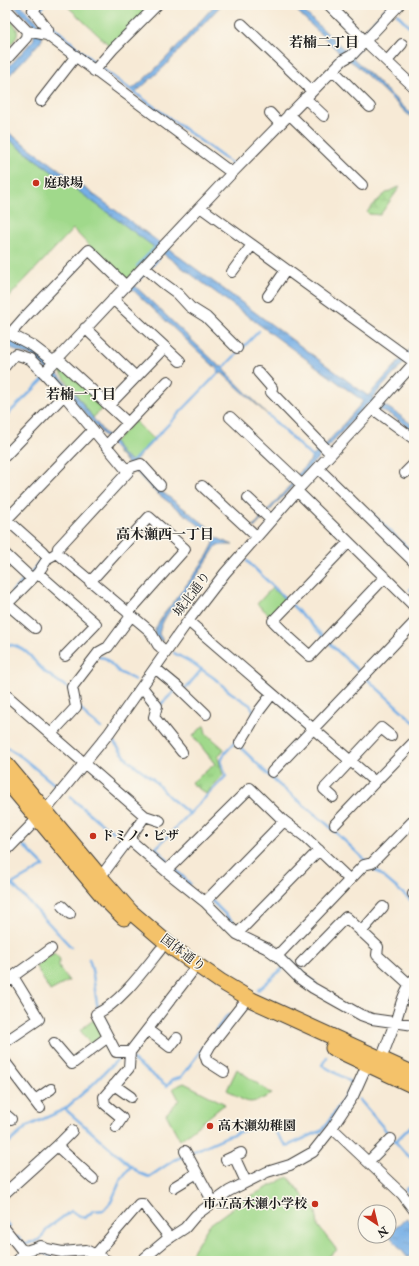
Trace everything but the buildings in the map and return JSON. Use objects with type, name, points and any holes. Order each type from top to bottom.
[{"type":"highway","name":"国体通り","points":[[5,763],[106,900],[130,925],[160,950],[191,973],[243,1004],[373,1059],[414,1074]]},
{"type":"highway","name":"国体通り","points":[[5,779],[42,814],[100,876],[131,912],[174,949],[220,981],[252,1000],[373,1059],[414,1086]]},
{"type":"street","points":[[38,5],[33,10],[48,30],[48,35]]},
{"type":"street","points":[[98,67],[157,5]]},
{"type":"street","points":[[329,5],[414,87]]},
{"type":"street","points":[[44,373],[58,361],[116,302],[129,283],[147,270],[162,248],[202,209],[232,173],[280,124],[292,117],[309,97],[335,72],[347,57],[365,41],[399,5]]},
{"type":"street","points":[[5,8],[28,31],[48,35],[76,56],[98,67],[232,173]]},
{"type":"street","points":[[242,24],[309,97],[324,116]]},
{"type":"street","points":[[5,61],[26,38],[28,31]]},
{"type":"street","points":[[387,61],[402,44]]},
{"type":"street","points":[[41,101],[76,56]]},
{"type":"street","points":[[335,72],[370,107]]},
{"type":"street","points":[[270,113],[280,124]]},
{"type":"street","points":[[292,117],[362,185]]},
{"type":"street","points":[[202,209],[410,360]]},
{"type":"street","points":[[232,272],[252,245]]},
{"type":"street","points":[[128,424],[109,405],[58,361],[10,334],[89,250],[129,283]]},
{"type":"street","points":[[147,270],[178,294],[190,307],[206,318],[237,348]]},
{"type":"street","points":[[268,296],[286,270]]},
{"type":"street","points":[[116,302],[180,362]]},
{"type":"street","points":[[88,331],[136,377]]},
{"type":"street","points":[[109,405],[164,348]]},
{"type":"street","points":[[5,366],[15,354],[30,359],[64,394],[106,446],[131,467]]},
{"type":"street","name":"城北通り","points":[[5,852],[42,814],[86,763],[188,621],[224,573],[256,536],[267,516],[297,484],[318,468],[327,449],[373,409],[410,360]]},
{"type":"street","points":[[258,372],[272,388],[271,392],[327,449]]},
{"type":"street","points":[[106,446],[168,381]]},
{"type":"street","points":[[5,456],[64,394]]},
{"type":"street","points":[[373,409],[414,439]]},
{"type":"street","points":[[230,417],[297,484],[348,542],[414,606]]},
{"type":"street","points":[[93,430],[6,518],[42,551],[52,556],[90,582],[150,631],[158,645],[166,652]]},
{"type":"street","points":[[35,628],[6,605],[32,575],[52,556],[131,467],[141,464],[160,485]]},
{"type":"street","points":[[405,473],[414,464]]},
{"type":"street","points":[[318,468],[414,562]]},
{"type":"street","points":[[202,486],[256,536]]},
{"type":"street","points":[[248,498],[267,516]]},
{"type":"street","points":[[51,734],[76,707],[72,687],[99,652],[108,647],[129,615],[185,549],[150,517],[90,582]]},
{"type":"street","points":[[348,542],[274,621],[290,639],[310,656],[385,577]]},
{"type":"street","points":[[5,554],[96,624],[65,656]]},
{"type":"street","points":[[188,621],[375,782]]},
{"type":"street","points":[[272,772],[312,728],[414,623]]},
{"type":"street","points":[[155,668],[206,714]]},
{"type":"street","points":[[142,687],[157,708],[154,717],[182,752]]},
{"type":"street","points":[[5,694],[145,816],[160,821]]},
{"type":"street","points":[[240,743],[259,711],[272,694]]},
{"type":"street","points":[[333,797],[324,788],[382,728],[391,736]]},
{"type":"street","points":[[335,824],[414,742]]},
{"type":"street","points":[[170,867],[250,788],[284,821],[304,836],[350,880]]},
{"type":"street","points":[[100,876],[145,816]]},
{"type":"street","points":[[279,953],[350,880],[414,820]]},
{"type":"street","points":[[207,900],[284,821]]},
{"type":"street","points":[[127,841],[170,867],[240,931],[243,938],[279,953],[299,978],[313,988],[372,1019],[394,1025],[414,1025]]},
{"type":"street","points":[[240,931],[319,850]]},
{"type":"street","points":[[62,906],[70,914]]},
{"type":"street","points":[[361,932],[384,907]]},
{"type":"street","points":[[141,1261],[185,1228],[196,1215],[229,1191],[267,1172],[290,1165],[313,1152],[332,1128],[353,1096],[394,1025],[402,999],[412,982],[377,955],[378,947],[346,917],[301,963]]},
{"type":"street","points":[[5,1042],[38,1019],[9,981],[15,975],[51,950]]},
{"type":"street","points":[[127,1055],[116,1052],[96,1014],[106,1010],[120,996],[160,950]]},
{"type":"street","points":[[116,1127],[122,1118],[105,1104],[104,1097],[129,1068],[127,1055],[191,973]]},
{"type":"street","points":[[224,1072],[206,1061],[205,1055],[210,1046],[243,1004]]},
{"type":"street","points":[[148,1030],[170,1047],[177,1038]]},
{"type":"street","points":[[54,1043],[72,1064],[108,1037]]},
{"type":"street","points":[[5,1062],[37,1104],[51,1089]]},
{"type":"street","points":[[114,1085],[130,1097]]},
{"type":"street","points":[[332,1128],[402,1194],[414,1210]]},
{"type":"street","points":[[5,1193],[72,1131]]},
{"type":"street","points":[[368,1162],[391,1139]]},
{"type":"street","points":[[57,1146],[93,1179]]},
{"type":"street","points":[[186,1153],[214,1202]]},
{"type":"street","points":[[234,1156],[246,1182]]},
{"type":"street","points":[[174,1187],[197,1173]]},
{"type":"street","points":[[96,1254],[139,1204],[143,1204],[170,1238]]},
{"type":"street","points":[[5,1229],[21,1249],[26,1251]]},
{"type":"street","points":[[17,1261],[26,1251],[39,1246],[62,1252],[86,1250],[108,1261]]},
{"type":"green space","points":[[66,5],[154,5],[112,48]]},
{"type":"green space","points":[[5,15],[15,25],[17,33],[14,41],[5,51]]},
{"type":"green space","name":"庭球場","points":[[5,137],[157,248],[125,282],[73,229],[5,301]]},
{"type":"green space","points":[[400,187],[380,215],[369,214],[367,212],[386,193]]},
{"type":"green space","points":[[60,363],[105,405],[93,418],[59,370]]},
{"type":"green space","points":[[135,421],[154,440],[130,466],[119,455],[113,443]]},
{"type":"green space","points":[[272,588],[287,602],[273,618],[257,604]]},
{"type":"green space","points":[[204,725],[206,733],[224,749],[218,757],[223,775],[206,794],[191,783],[215,764],[193,736]]},
{"type":"green space","points":[[54,953],[60,959],[58,966],[69,981],[50,991],[35,965]]},
{"type":"green space","points":[[95,1019],[102,1035],[91,1045],[80,1030]]},
{"type":"green space","points":[[237,1069],[272,1094],[253,1102],[249,1102],[244,1101],[227,1090]]},
{"type":"green space","points":[[184,1083],[225,1104],[180,1140],[166,1114],[179,1100],[173,1088]]},
{"type":"green space","points":[[288,1177],[316,1212],[318,1226],[337,1250],[323,1261],[195,1261],[190,1256],[209,1225],[245,1199]]},
{"type":"water","points":[[13,5],[21,5],[42,26],[42,40],[5,80],[5,71],[34,39],[34,26]]},
{"type":"water","points":[[215,5],[221,5],[165,66],[135,93],[131,90],[164,60]]},
{"type":"water","points":[[291,5],[297,5],[345,50],[388,5],[393,5],[353,58],[414,117],[414,120],[356,65],[343,56]]},
{"type":"water","points":[[5,130],[368,396],[414,345],[414,352],[372,398],[414,426],[414,432],[393,416],[367,404],[254,528],[253,527],[293,482],[311,458],[327,443],[363,401],[5,137]]},
{"type":"water","points":[[133,284],[135,284],[135,286],[219,366],[223,367],[224,370],[269,416],[222,373],[218,374],[217,369],[132,289],[130,289]]},
{"type":"water","points":[[5,335],[57,364],[56,372],[76,395],[106,435],[113,441],[123,456],[133,461],[133,464],[157,488],[212,530],[217,538],[233,545],[217,545],[193,582],[163,621],[159,634],[162,642],[155,635],[155,629],[164,614],[208,555],[214,543],[214,538],[154,491],[129,465],[51,374],[32,356],[16,351],[5,343]]},
{"type":"water","points":[[407,1218],[414,1227],[414,1252],[408,1258],[396,1244],[397,1226]]},
{"type":"waterway","points":[[39,13],[44,5]]},
{"type":"waterway","points":[[397,14],[414,31]]},
{"type":"waterway","points":[[48,22],[97,65]]},
{"type":"waterway","points":[[101,68],[235,166]]},
{"type":"waterway","points":[[137,266],[157,245]]},
{"type":"waterway","points":[[150,268],[159,258]]},
{"type":"waterway","points":[[133,285],[146,272]]},
{"type":"waterway","points":[[132,462],[259,331]]},
{"type":"waterway","points":[[5,417],[45,378]]},
{"type":"waterway","points":[[268,415],[315,460]]},
{"type":"waterway","points":[[370,512],[414,554]]},
{"type":"waterway","points":[[31,573],[42,558],[41,556]]},
{"type":"waterway","points":[[247,561],[288,601]]},
{"type":"waterway","points":[[12,592],[27,577]]},
{"type":"waterway","points":[[410,590],[414,586]]},
{"type":"waterway","points":[[292,605],[325,638]]},
{"type":"waterway","points":[[328,642],[362,674]]},
{"type":"waterway","points":[[5,644],[13,645],[24,650],[45,672],[69,689]]},
{"type":"waterway","points":[[174,653],[194,664],[214,678],[230,692],[250,705],[254,711],[253,713]]},
{"type":"waterway","points":[[99,657],[105,658],[119,672],[135,680]]},
{"type":"waterway","points":[[184,688],[186,688],[201,670]]},
{"type":"waterway","points":[[366,678],[414,722]]},
{"type":"waterway","points":[[159,706],[177,689]]},
{"type":"waterway","points":[[80,708],[88,718],[101,728]]},
{"type":"waterway","points":[[170,863],[156,848],[226,776],[221,761],[225,753],[236,741]]},
{"type":"waterway","points":[[114,742],[128,760],[153,779],[169,797],[190,814]]},
{"type":"waterway","points":[[5,746],[23,758],[54,784]]},
{"type":"waterway","points":[[239,746],[278,784],[328,825],[367,862]]},
{"type":"waterway","points":[[70,797],[97,820],[125,840]]},
{"type":"waterway","points":[[24,846],[44,866],[12,884],[71,947]]},
{"type":"waterway","points":[[173,867],[190,884]]},
{"type":"waterway","points":[[372,867],[414,903]]},
{"type":"waterway","points":[[5,886],[12,884]]},
{"type":"waterway","points":[[210,899],[239,928]]},
{"type":"waterway","points":[[283,954],[316,984]]},
{"type":"waterway","points":[[89,959],[98,1008]]},
{"type":"waterway","points":[[258,990],[283,968]]},
{"type":"waterway","points":[[213,1034],[230,1014]]},
{"type":"waterway","points":[[102,1015],[108,1026]]},
{"type":"waterway","points":[[133,1060],[167,1086],[173,1079],[181,1077],[205,1045]]},
{"type":"waterway","points":[[5,1146],[28,1126],[65,1109],[120,1057],[124,1056]]},
{"type":"waterway","points":[[188,1154],[238,1132],[259,1127],[270,1126],[287,1146],[323,1130],[352,1085],[349,1081],[322,1065],[327,1057]]},
{"type":"waterway","points":[[359,1099],[406,1154],[414,1160]]},
{"type":"waterway","points":[[65,1109],[139,1173],[149,1177],[174,1160],[184,1156]]},
{"type":"waterway","points":[[396,1141],[414,1123]]},
{"type":"waterway","points":[[36,1241],[40,1239],[48,1228],[71,1211],[85,1218],[93,1211],[104,1210],[111,1202],[121,1179],[131,1166]]},
{"type":"waterway","points":[[414,1184],[406,1189],[414,1200]]},
{"type":"waterway","points":[[5,1221],[9,1227]]},
{"type":"waterway","points":[[17,1237],[25,1244],[36,1241]]},
{"type":"waterway","points":[[44,1253],[54,1258],[54,1261]]},
{"type":"place","name":"庭球場","points":[[36,183]]},
{"type":"place","name":"ドミノ・ピザ","points":[[93,836]]},
{"type":"place","name":"高木瀬幼稚園","points":[[210,1126]]},
{"type":"place","name":"市立高木瀬小学校","points":[[315,1204]]},
{"type":"district","name":"若楠二丁目","points":[[324,42]]},
{"type":"district","name":"若楠一丁目","points":[[81,394]]},
{"type":"district","name":"高木瀬西一丁目","points":[[165,534]]}]
